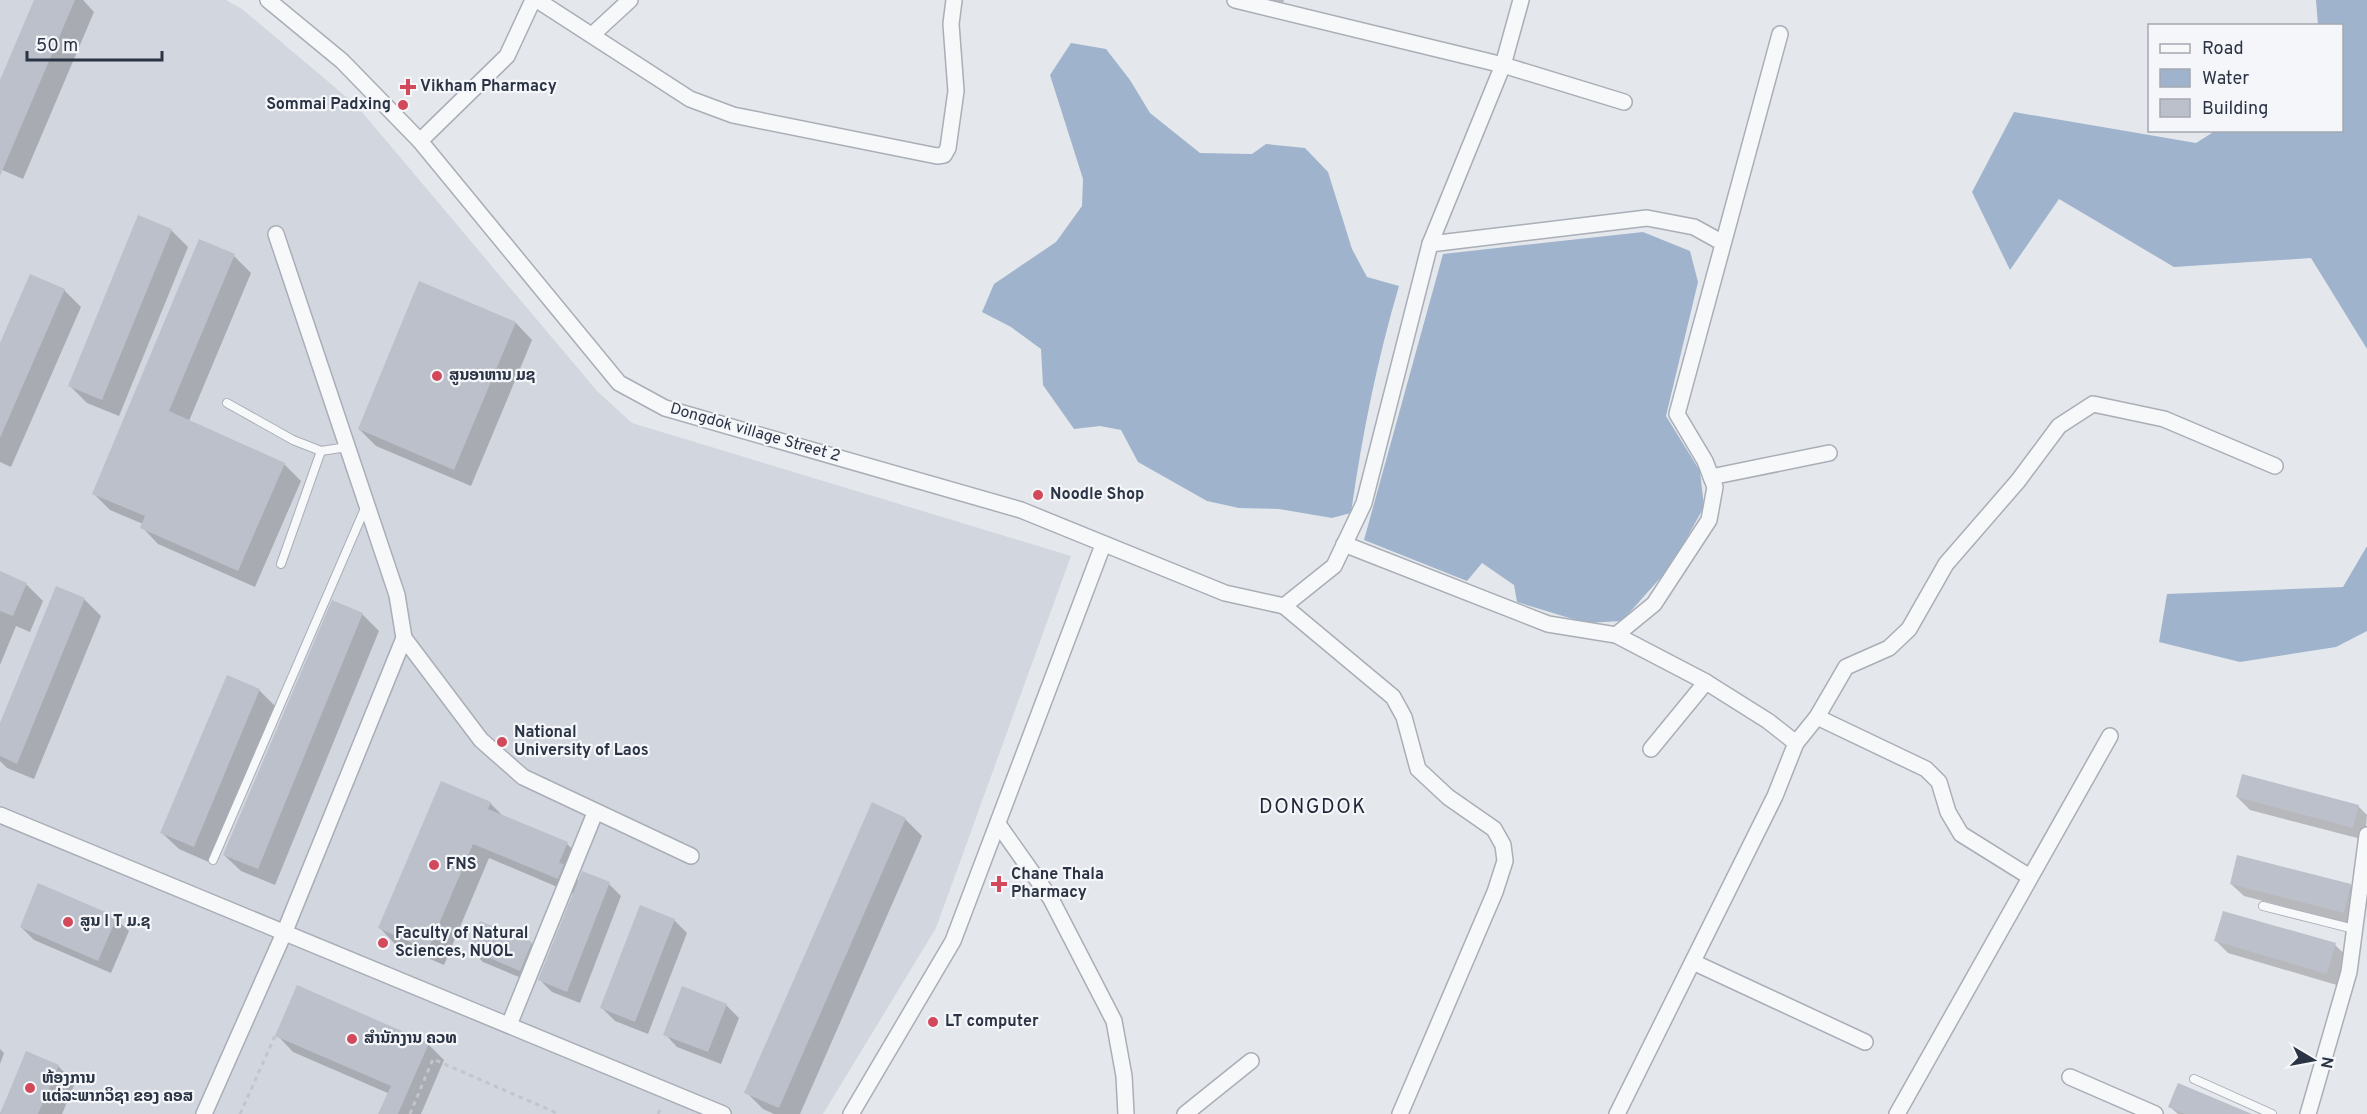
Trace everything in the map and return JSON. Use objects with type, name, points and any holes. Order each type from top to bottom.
[{"type":"street","name":"Dongdok village Street 2","points":[[268,0],[342,61],[420,141],[619,383],[665,408],[1021,510],[1225,593],[1284,606]]},
{"type":"street","points":[[420,141],[507,56],[535,0],[690,99],[733,115],[937,156],[944,154],[948,148],[956,92],[951,24],[954,0]]},
{"type":"street","points":[[592,35],[630,0]]},
{"type":"street","points":[[1235,0],[1503,65],[1624,102]]},
{"type":"street","points":[[1400,1114],[1496,892],[1505,861],[1503,845],[1494,829],[1448,797],[1418,769],[1404,717],[1393,697],[1284,606],[1334,566],[1364,502],[1430,244],[1503,65],[1521,0]]},
{"type":"street","points":[[1616,635],[1654,604],[1709,520],[1715,487],[1705,461],[1677,414],[1779,34]]},
{"type":"street","points":[[1430,244],[1647,218],[1694,226],[1723,243]]},
{"type":"street","points":[[276,234],[397,595],[404,638],[482,740],[523,777],[595,813],[691,856]]},
{"type":"street","points":[[1617,1114],[1775,796],[1796,743],[1817,717],[1845,667],[1889,648],[1909,629],[1946,564],[2018,482],[2059,426],[2093,404],[2164,419],[2275,466]]},
{"type":"street","points":[[1711,477],[1829,453]]},
{"type":"street","points":[[1344,544],[1548,624],[1616,635],[1706,682],[1768,721],[1796,743]]},
{"type":"street","points":[[851,1114],[954,941],[1103,545]]},
{"type":"street","points":[[204,1114],[285,931],[404,638]]},
{"type":"street","points":[[1651,749],[1706,682]]},
{"type":"street","points":[[1817,717],[1926,769],[1939,782],[1948,812],[1961,834],[2030,877]]},
{"type":"street","points":[[1897,1114],[2110,736]]},
{"type":"street","points":[[509,1025],[595,813]]},
{"type":"street","points":[[0,815],[723,1114]]},
{"type":"street","points":[[998,824],[1051,899],[1114,1022],[1124,1076],[1126,1114]]},
{"type":"street","points":[[2308,1114],[2349,972],[2354,929],[2364,885],[2367,836]]},
{"type":"street","points":[[1693,962],[1865,1042]]},
{"type":"street","points":[[1185,1114],[1251,1061]]},
{"type":"street","points":[[2070,1077],[2156,1114]]},
{"type":"lane","points":[[227,403],[292,440],[321,451],[347,447]]},
{"type":"lane","points":[[281,564],[321,451]]},
{"type":"lane","points":[[213,860],[367,505]]},
{"type":"lane","points":[[2263,906],[2354,929]]},
{"type":"lane","points":[[2194,1079],[2272,1114]]},
{"type":"path","points":[[240,1114],[275,1036]]},
{"type":"path","points":[[410,1114],[433,1059],[559,1114]]},
{"type":"shaded area","name":"National University of Laos","points":[[0,0],[226,0],[242,9],[357,106],[597,391],[632,423],[1071,556],[936,928],[823,1114],[0,1114]]},
{"type":"water","points":[[2316,0],[2367,0],[2367,349],[2311,258],[2174,267],[2059,199],[2010,270],[1972,192],[2014,112],[2196,143],[2213,132],[2343,132],[2343,24],[2318,24]]},
{"type":"water","points":[[1071,43],[1106,49],[1130,80],[1150,113],[1200,153],[1252,154],[1266,144],[1305,148],[1328,172],[1352,249],[1367,277],[1399,286],[1371,398],[1351,513],[1332,518],[1279,509],[1239,508],[1207,501],[1138,462],[1121,430],[1100,426],[1074,429],[1043,385],[1041,349],[1011,327],[982,312],[994,284],[1056,242],[1082,206],[1083,179],[1050,75]]},
{"type":"water","points":[[1643,232],[1690,251],[1698,282],[1666,416],[1700,471],[1704,507],[1671,566],[1622,621],[1586,623],[1517,602],[1514,585],[1482,563],[1467,581],[1364,540],[1443,254]]},
{"type":"water","points":[[2367,546],[2367,631],[2336,647],[2240,662],[2159,642],[2167,594],[2343,587]]},
{"type":"building","points":[[34,0],[75,0],[0,176],[0,80]]},
{"type":"building","points":[[138,215],[172,229],[102,400],[68,386]]},
{"type":"building","points":[[199,239],[235,254],[169,411],[285,463],[238,571],[140,528],[145,516],[92,494]]},
{"type":"building","points":[[30,274],[65,289],[0,438],[0,343]]},
{"type":"building","name":"ສູນອາຫານ ມຊ","points":[[419,281],[516,322],[454,470],[358,429]]},
{"type":"building","points":[[0,571],[27,583],[13,616],[0,611]]},
{"type":"building","points":[[56,586],[85,598],[17,764],[0,756],[0,723]]},
{"type":"building","points":[[332,600],[363,613],[258,869],[223,855]]},
{"type":"building","points":[[227,675],[260,689],[194,847],[160,833]]},
{"type":"building","points":[[2242,774],[2359,805],[2353,828],[2236,797]]},
{"type":"building","name":"FNS","points":[[441,781],[491,802],[488,809],[568,842],[559,863],[564,864],[558,879],[473,844],[428,950],[378,928]]},
{"type":"building","points":[[872,802],[906,818],[779,1108],[744,1093]]},
{"type":"building","points":[[2237,855],[2351,884],[2344,913],[2230,884]]},
{"type":"building","points":[[582,871],[610,882],[567,992],[538,980]]},
{"type":"building","name":"ສູນ I T ມ.ຊ","points":[[38,883],[117,917],[98,961],[20,927]]},
{"type":"building","points":[[640,905],[675,919],[635,1022],[600,1008]]},
{"type":"building","points":[[2223,911],[2336,943],[2327,974],[2214,941]]},
{"type":"building","points":[[480,921],[532,942],[520,971],[468,949]]},
{"type":"building","name":"ສຳນັກງານ ຄວທ","points":[[297,985],[429,1043],[398,1114],[378,1114],[391,1086],[275,1036]]},
{"type":"building","points":[[682,986],[727,1004],[708,1052],[663,1035]]},
{"type":"building","name":"ຫ້ອງການ ແຕ່ລະພາກວິຊາ ຂອງ ຄອສ","points":[[26,1051],[59,1065],[38,1114],[0,1114]]},
{"type":"building","points":[[2178,1083],[2252,1114],[2185,1114],[2168,1107]]},
{"type":"place","name":"Vikham Pharmacy","points":[[408,87]]},
{"type":"place","name":"Sommai Padxing","points":[[403,105]]},
{"type":"place","name":"ສູນອາຫານ ມຊ","points":[[437,376]]},
{"type":"place","name":"Noodle Shop","points":[[1038,495]]},
{"type":"place","name":"National University of Laos","points":[[502,742]]},
{"type":"place","name":"FNS","points":[[434,865]]},
{"type":"place","name":"Chane Thala Pharmacy","points":[[999,884]]},
{"type":"place","name":"ສູນ I T ມ.ຊ","points":[[68,922]]},
{"type":"place","name":"Faculty of Natural Sciences, NUOL","points":[[383,943]]},
{"type":"place","name":"LT computer","points":[[933,1022]]},
{"type":"place","name":"ສຳນັກງານ ຄວທ","points":[[352,1039]]},
{"type":"place","name":"ຫ້ອງການ ແຕ່ລະພາກວິຊາ ຂອງ ຄອສ","points":[[30,1088]]},
{"type":"district","name":"DONGDOK","points":[[1313,808]]}]
